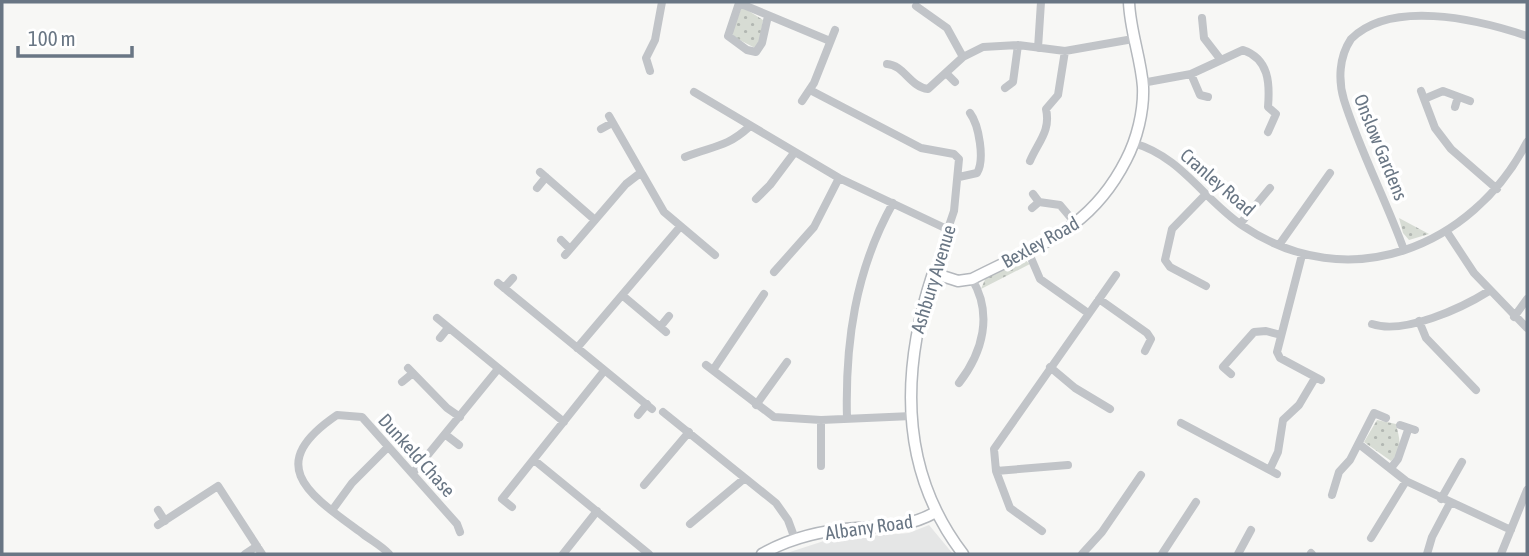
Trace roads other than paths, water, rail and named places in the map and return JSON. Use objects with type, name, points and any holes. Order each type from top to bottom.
[{"type":"street","points":[[650,71],[646,58],[655,40],[662,2]]},
{"type":"street","points":[[1038,48],[1041,2]]},
{"type":"street","name":"Bexley Road","points":[[972,279],[1076,224],[1108,192],[1133,143],[1142,106],[1142,83],[1129,2]]},
{"type":"street","points":[[768,16],[762,43],[756,52],[730,39],[728,32],[739,3],[830,41]]},
{"type":"street","points":[[915,6],[947,28],[963,57]]},
{"type":"street","points":[[1408,6],[1461,14],[1527,36]]},
{"type":"street","name":"Onslow Gardens","points":[[1381,11],[1357,28],[1346,46],[1340,63],[1340,81],[1344,100],[1404,250]]},
{"type":"street","points":[[1202,18],[1204,38],[1221,60]]},
{"type":"street","points":[[802,101],[810,90],[835,30]]},
{"type":"street","points":[[887,64],[894,65],[923,89],[933,88],[963,57],[983,47],[1018,45],[1065,51],[1133,39]]},
{"type":"street","points":[[1005,88],[1013,82],[1018,45]]},
{"type":"street","points":[[1142,83],[1191,74],[1243,50],[1260,59],[1269,89],[1268,107],[1276,114],[1268,132]]},
{"type":"street","points":[[1030,161],[1042,143],[1049,121],[1046,109],[1058,95],[1065,51]]},
{"type":"street","points":[[947,74],[955,82]]},
{"type":"street","points":[[1191,74],[1200,95],[1208,97]]},
{"type":"street","points":[[810,90],[921,148],[954,154],[959,159],[959,177],[977,173],[981,164],[979,126],[970,113]]},
{"type":"street","points":[[1470,102],[1443,91],[1422,95],[1435,128],[1451,149],[1497,189]]},
{"type":"street","points":[[694,92],[839,178],[949,230]]},
{"type":"street","points":[[1455,107],[1458,97]]},
{"type":"street","points":[[601,129],[610,120],[639,174],[664,212],[679,228],[711,253],[700,259]]},
{"type":"street","points":[[685,156],[720,147],[736,139],[749,127]]},
{"type":"street","name":"Cranley Road","points":[[1133,143],[1173,162],[1240,225],[1302,254],[1354,259],[1404,250],[1447,232],[1479,208],[1497,189],[1513,169],[1527,142]]},
{"type":"street","points":[[756,199],[771,185],[794,153]]},
{"type":"street","points":[[561,240],[568,252],[626,184],[639,174]]},
{"type":"street","points":[[537,188],[543,175],[595,220]]},
{"type":"street","points":[[1279,245],[1325,175]]},
{"type":"street","name":"Ashbury Avenue","points":[[959,177],[949,230],[917,320],[912,347],[912,416],[920,470],[936,512],[963,554]]},
{"type":"street","points":[[774,272],[814,227],[839,178]]},
{"type":"street","points":[[1240,225],[1270,188]]},
{"type":"street","points":[[1206,194],[1172,229],[1164,260],[1170,267],[1206,286]]},
{"type":"street","points":[[1035,201],[1060,205],[1076,224]]},
{"type":"street","points":[[846,419],[847,352],[854,310],[867,257],[893,203]]},
{"type":"street","points":[[577,348],[679,228]]},
{"type":"street","points":[[1447,232],[1489,291],[1527,328]]},
{"type":"street","points":[[1028,251],[1040,279],[1088,313]]},
{"type":"street","points":[[1181,423],[1199,435],[1273,472],[1283,420],[1299,405],[1318,379],[1280,358],[1277,352],[1302,254]]},
{"type":"street","points":[[933,273],[958,281],[972,279],[983,303],[983,341],[959,383]]},
{"type":"street","points":[[1042,531],[1010,508],[996,471],[994,449],[1116,275]]},
{"type":"street","points":[[513,278],[501,285],[650,407],[638,415]]},
{"type":"street","points":[[1372,324],[1382,327],[1419,321],[1473,302],[1489,291]]},
{"type":"street","points":[[764,294],[709,368],[774,417],[821,420],[912,416]]},
{"type":"street","points":[[622,295],[663,329],[669,316]]},
{"type":"street","points":[[1098,299],[1147,333],[1151,339],[1145,351]]},
{"type":"street","points":[[1514,317],[1527,299]]},
{"type":"street","points":[[438,318],[564,422]]},
{"type":"street","points":[[1419,321],[1426,338],[1476,390]]},
{"type":"street","points":[[440,338],[449,328]]},
{"type":"street","points":[[1231,374],[1223,367],[1254,332],[1266,331],[1281,335]]},
{"type":"street","points":[[756,405],[788,362]]},
{"type":"street","points":[[1050,367],[1074,388],[1111,409]]},
{"type":"street","points":[[413,473],[498,369]]},
{"type":"street","points":[[402,382],[410,370],[447,408],[460,417]]},
{"type":"street","points":[[512,507],[502,499],[604,371]]},
{"type":"street","points":[[663,412],[776,503],[788,520],[795,539]]},
{"type":"street","points":[[1332,495],[1339,472],[1359,444],[1374,413],[1386,418]]},
{"type":"street","name":"Dunkeld Chase","points":[[389,554],[311,493],[296,468],[297,455],[306,442],[337,415],[362,417],[458,528],[465,517]]},
{"type":"street","points":[[821,420],[821,466]]},
{"type":"street","points":[[1391,468],[1398,459],[1408,429]]},
{"type":"street","points":[[644,485],[689,432]]},
{"type":"street","points":[[446,435],[459,445]]},
{"type":"street","points":[[1359,444],[1406,481],[1510,530]]},
{"type":"street","points":[[333,509],[352,483],[388,447]]},
{"type":"street","points":[[534,460],[649,554]]},
{"type":"street","points":[[1441,499],[1462,462]]},
{"type":"street","points":[[996,471],[1068,465]]},
{"type":"street","points":[[654,474],[661,480]]},
{"type":"street","points":[[1082,554],[1102,532],[1141,475]]},
{"type":"street","points":[[690,524],[699,513],[744,478]]},
{"type":"street","points":[[1371,538],[1406,481]]},
{"type":"street","points":[[158,510],[162,523],[222,483],[262,554]]},
{"type":"street","points":[[1501,554],[1527,490]]},
{"type":"street","points":[[1162,554],[1196,502]]},
{"type":"street","points":[[1427,554],[1432,537],[1450,503]]},
{"type":"street","points":[[563,554],[597,511]]},
{"type":"street","name":"Albany Road","points":[[762,554],[795,539],[831,531],[912,524],[936,512]]},
{"type":"street","points":[[699,513],[706,521]]},
{"type":"street","points":[[1238,554],[1251,530]]},
{"type":"street","points":[[245,554],[257,546]]}]
